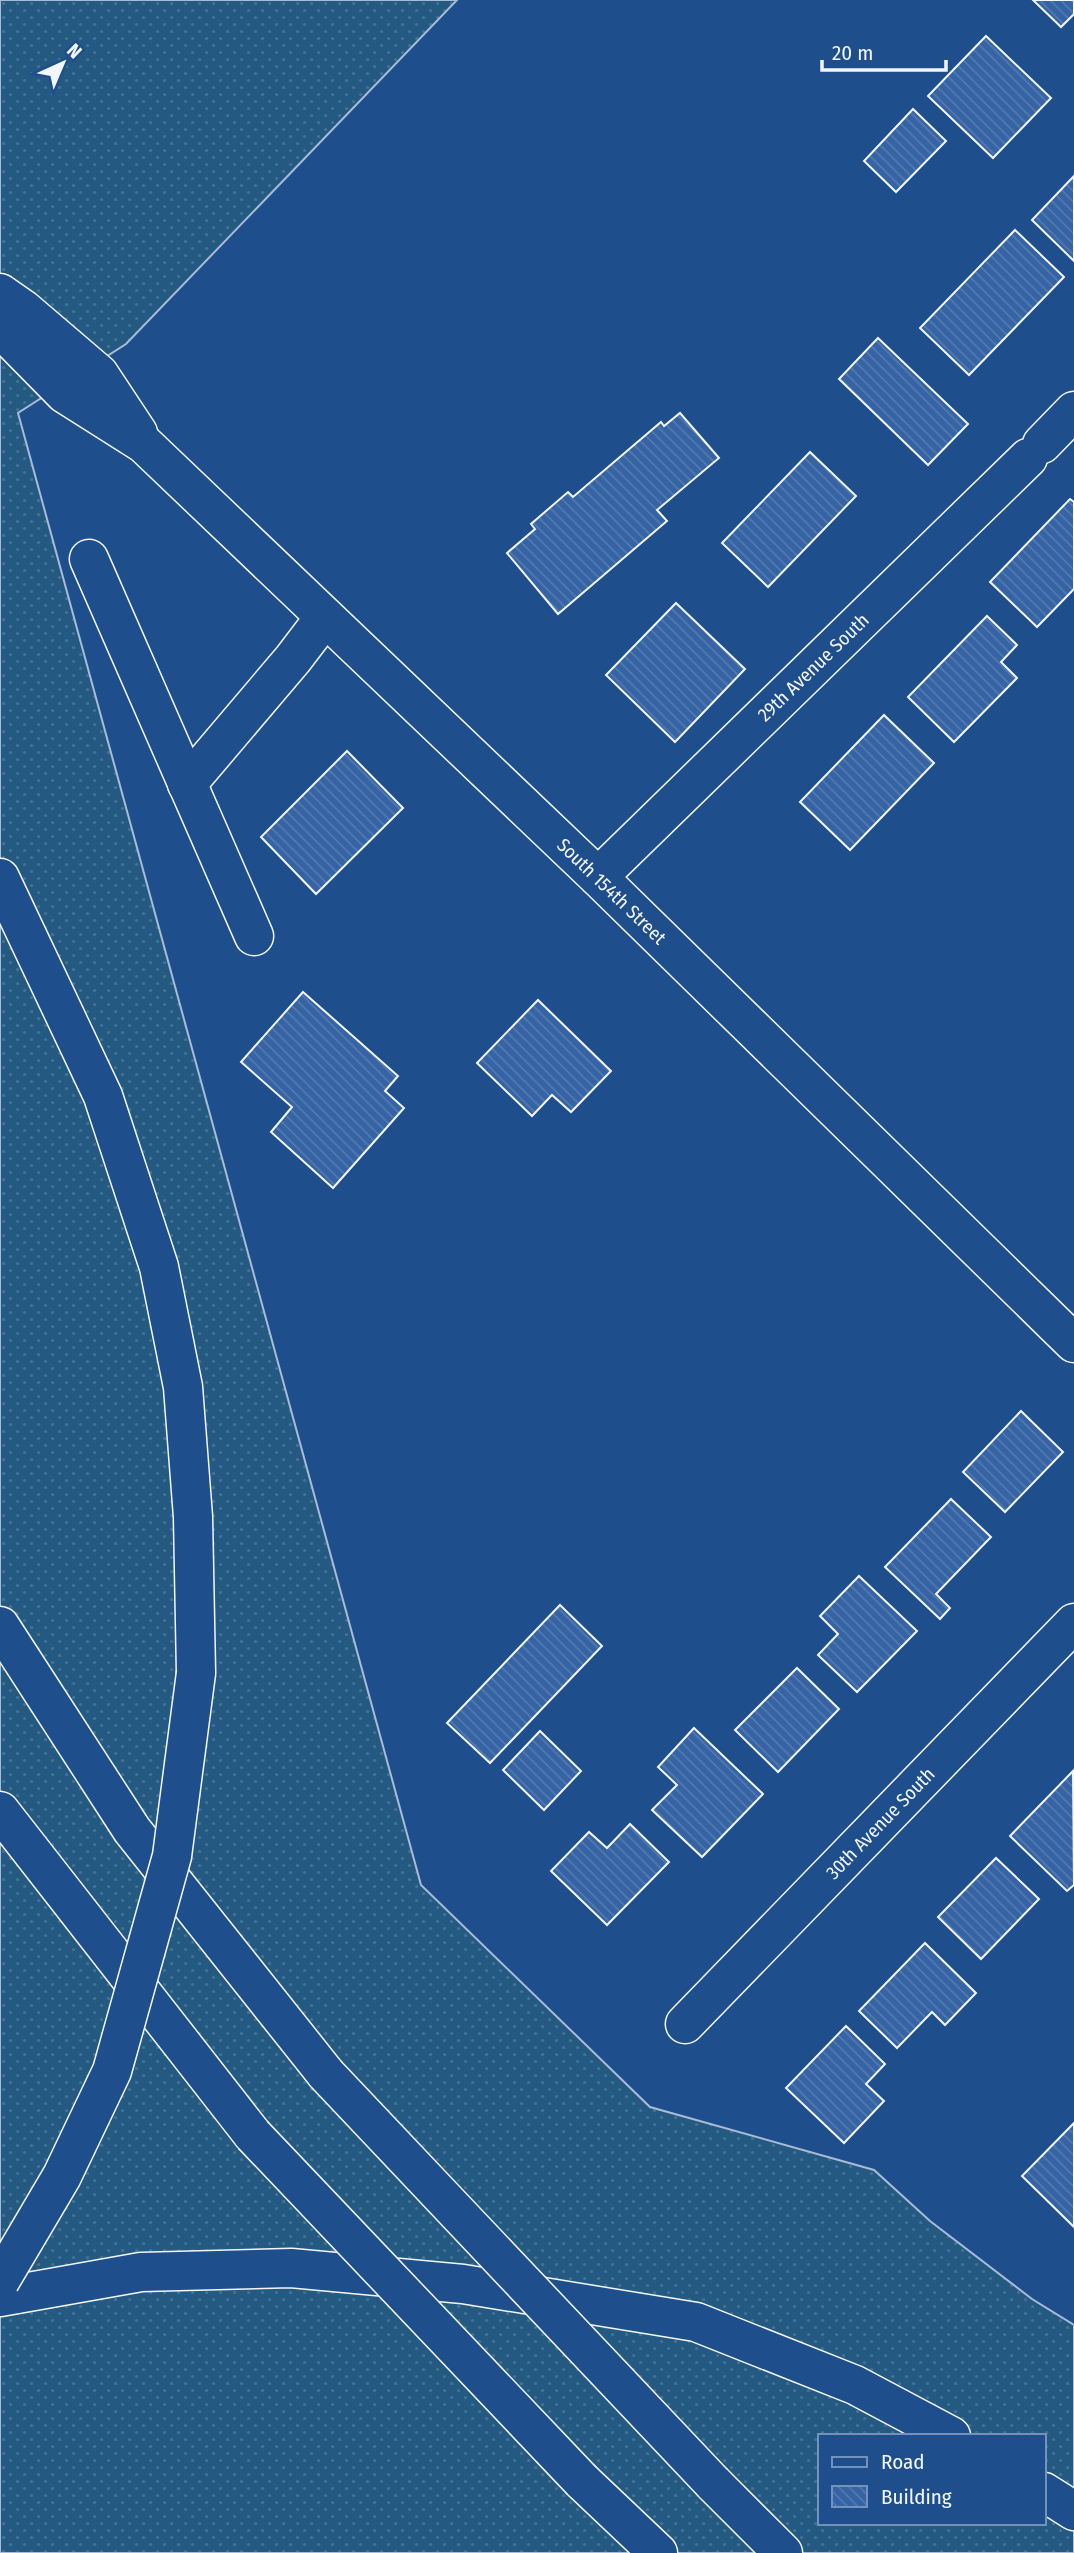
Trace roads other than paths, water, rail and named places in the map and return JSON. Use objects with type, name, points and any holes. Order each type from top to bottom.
[{"type":"main road","name":"South 154th Street","points":[[0,293],[23,309],[99,374],[144,444]]},
{"type":"main road","name":"South 154th Street","points":[[0,328],[65,394],[144,444],[598,877],[1074,1343]]},
{"type":"main road","name":"29th Avenue South","points":[[598,877],[1074,411]]},
{"type":"main road","points":[[89,559],[254,936]]},
{"type":"main road","points":[[187,783],[293,659],[325,617]]},
{"type":"main road","points":[[0,878],[103,1096],[159,1267],[183,1387],[193,1517],[196,1673],[172,1856],[111,2071],[62,2176],[0,2281]]},
{"type":"main road","name":"30th Avenue South","points":[[685,2024],[1074,1623]]},
{"type":"main road","points":[[0,1626],[132,1830],[326,2074],[713,2483],[783,2553]]},
{"type":"main road","points":[[0,1811],[253,2135],[582,2481],[658,2553]]},
{"type":"main road","points":[[0,2297],[141,2272],[291,2268],[463,2284],[696,2322],[855,2385],[947,2434]]},
{"type":"main road","points":[[1046,2493],[1074,2511]]}]
